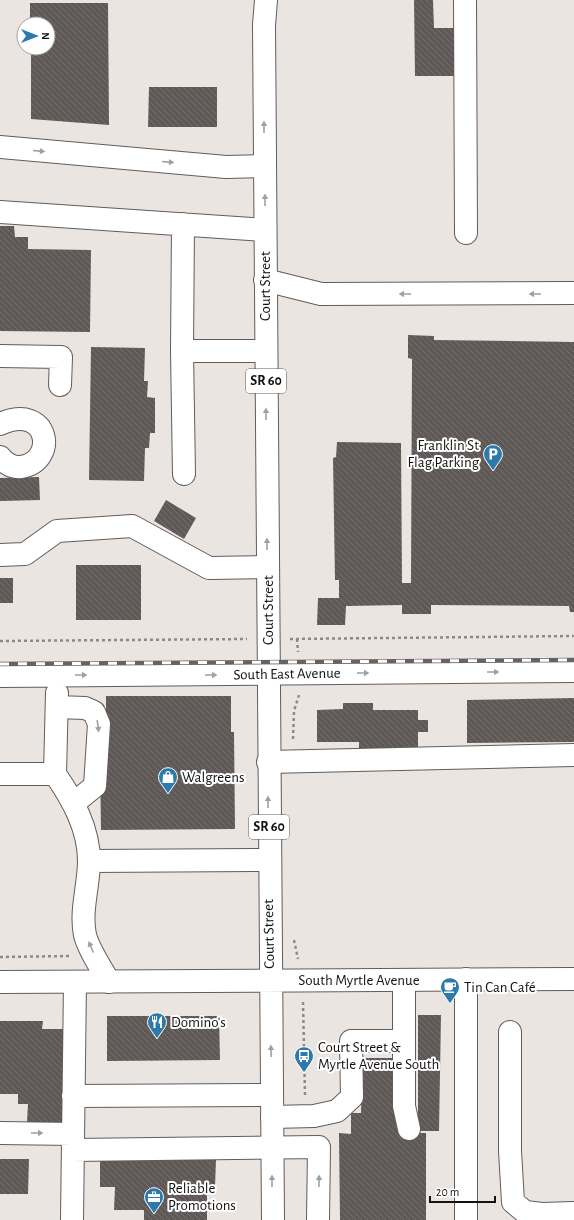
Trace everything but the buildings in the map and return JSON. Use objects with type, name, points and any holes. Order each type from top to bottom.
[{"type":"main road","name":"Court Street","points":[[266,0],[264,25],[265,351],[273,1220]]},
{"type":"main road","points":[[465,0],[466,233]]},
{"type":"main road","points":[[0,147],[226,167],[264,166]]},
{"type":"main road","points":[[0,212],[265,230]]},
{"type":"main road","points":[[183,224],[182,351],[184,474]]},
{"type":"main road","points":[[265,280],[321,294],[574,293]]},
{"type":"main road","points":[[182,351],[265,351]]},
{"type":"main road","points":[[0,356],[61,357],[60,385]]},
{"type":"main road","points":[[0,424],[10,420],[23,418],[35,423],[43,434],[44,446],[39,458],[29,466],[16,467],[4,462],[0,456]]},
{"type":"main road","points":[[0,555],[25,554],[57,531],[132,526],[209,568],[267,567]]},
{"type":"main road","name":"South East Avenue","points":[[0,676],[574,671]]},
{"type":"main road","points":[[58,676],[55,774],[74,803],[85,832],[89,861],[85,904],[85,935],[109,982]]},
{"type":"main road","points":[[57,707],[85,708],[94,712],[99,724],[95,786],[74,803]]},
{"type":"main road","points":[[268,762],[574,756]]},
{"type":"main road","points":[[0,774],[55,774]]},
{"type":"main road","points":[[89,861],[269,860]]},
{"type":"main road","points":[[466,979],[466,1220]]},
{"type":"main road","name":"South Myrtle Avenue","points":[[0,982],[574,979]]},
{"type":"main road","points":[[404,980],[404,1106],[409,1129]]},
{"type":"main road","points":[[72,1220],[75,982]]},
{"type":"main road","points":[[510,1032],[510,1151],[513,1202],[525,1212],[542,1214],[574,1213]]},
{"type":"main road","points":[[272,1117],[306,1116],[336,1111],[352,1097],[351,1041],[404,1042]]},
{"type":"main road","points":[[73,1096],[272,1095]]},
{"type":"main road","points":[[0,1133],[73,1142],[319,1147],[318,1220]]},
{"type":"path","points":[[293,761],[294,710],[299,694],[297,639]]},
{"type":"path","points":[[293,934],[302,980],[306,1116]]},
{"type":"path","points":[[0,957],[73,956]]},
{"type":"railway","points":[[0,664],[574,660]]},
{"type":"place","name":"Franklin St Flag Parking","points":[[493,471]]},
{"type":"place","name":"Walgreens","points":[[168,794]]},
{"type":"place","name":"Tin Can Café","points":[[450,1004]]},
{"type":"place","name":"Domino's","points":[[157,1039]]},
{"type":"place","name":"Court Street & Myrtle Avenue South","points":[[304,1073]]},
{"type":"place","name":"Reliable Promotions","points":[[154,1214]]}]
